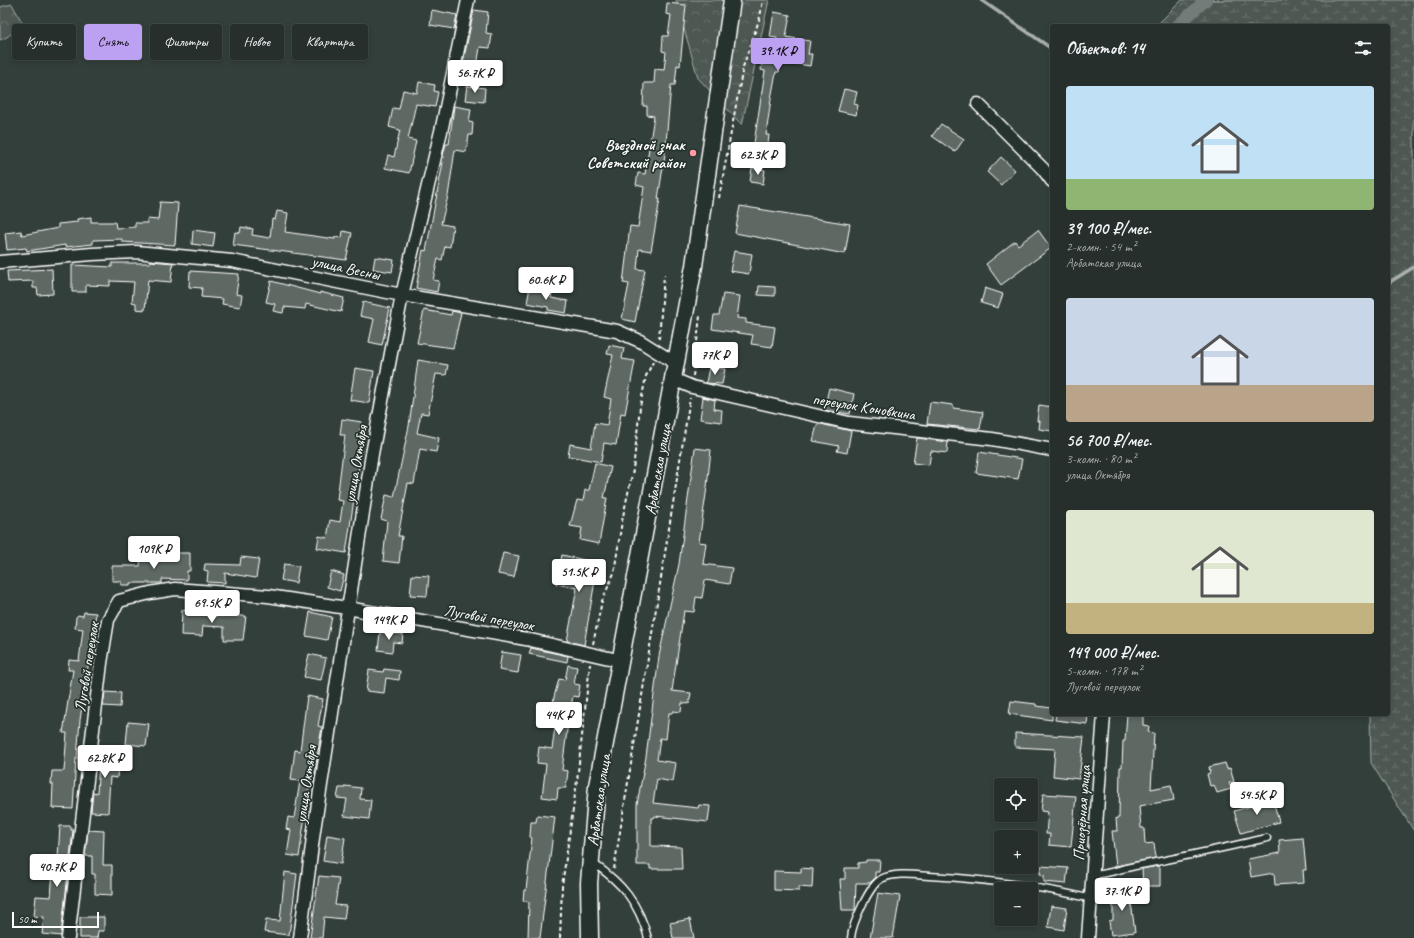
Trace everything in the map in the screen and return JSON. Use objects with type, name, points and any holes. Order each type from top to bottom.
[{"type":"main road","name":"Арбатская улица","points":[[590,938],[590,861],[597,786],[622,661],[675,363],[694,266],[732,0]]},
{"type":"street","name":"улица Октября","points":[[300,938],[347,608],[372,454],[402,295],[442,127],[468,0]]},
{"type":"street","points":[[978,104],[1043,169],[1050,178]]},
{"type":"street","name":"улица Весны","points":[[0,262],[92,254],[136,252],[232,260],[402,295],[617,331],[640,341],[675,363]]},
{"type":"street","name":"переулок Коновкина","points":[[673,379],[692,388],[849,423],[992,439],[1050,450]]},
{"type":"street","name":"Луговой переулок","points":[[68,938],[101,663],[108,620],[119,601],[150,593],[175,589],[268,596],[526,639],[622,661]]},
{"type":"street","name":"Приозёрная улица","points":[[1088,938],[1092,899],[1104,716]]},
{"type":"lane","points":[[1093,875],[1108,874],[1123,868],[1191,855],[1266,838]]},
{"type":"lane","points":[[590,861],[613,877],[627,892],[644,920],[648,938]]},
{"type":"lane","points":[[851,938],[859,912],[873,887],[880,880],[895,875],[974,879],[1062,892],[1092,899]]},
{"type":"path","points":[[718,202],[743,67],[763,0]]},
{"type":"path","points":[[560,938],[562,886],[577,781],[591,655],[602,601],[614,573],[622,521],[633,470],[640,407],[646,376],[659,352],[659,322],[664,275]]},
{"type":"path","points":[[613,877],[692,388],[701,309]]},
{"type":"green space","points":[[676,0],[769,0],[742,125],[698,78]]},
{"type":"green space","points":[[1182,0],[1235,0],[1221,24],[1158,24]]},
{"type":"green space","points":[[1205,0],[1414,0],[1414,831],[1371,763],[1370,716],[1390,716],[1390,24],[1180,24]]},
{"type":"green space","points":[[12,4],[23,24],[12,24],[12,33],[0,40],[0,7]]},
{"type":"building","points":[[667,3],[686,5],[680,66],[677,65],[675,85],[671,85],[665,154],[658,199],[660,199],[651,251],[639,249],[637,269],[645,270],[635,322],[622,319],[629,284],[623,283],[630,226],[638,227],[644,187],[636,185],[638,173],[645,174],[654,116],[647,115],[647,106],[643,106],[644,83],[654,83],[655,69],[664,70],[666,52],[662,51],[663,36],[668,36],[671,15],[666,14]]},
{"type":"building","points":[[432,10],[457,15],[454,29],[430,25]]},
{"type":"building","points":[[474,10],[488,12],[486,33],[492,34],[490,48],[480,47],[475,80],[460,77]]},
{"type":"building","points":[[774,12],[790,15],[786,37],[810,41],[808,54],[812,54],[810,66],[781,61],[779,72],[776,72],[771,99],[766,135],[769,135],[767,152],[753,150],[765,71],[761,70],[763,56],[773,58],[777,38],[770,37]]},
{"type":"building","points":[[419,82],[435,85],[434,91],[438,92],[435,107],[416,104],[408,139],[416,141],[409,173],[385,168],[388,155],[394,157],[400,130],[389,127],[393,108],[399,109],[403,90],[417,93]]},
{"type":"building","points":[[467,86],[485,88],[484,102],[465,100]]},
{"type":"building","points":[[844,89],[857,92],[854,104],[858,105],[856,115],[838,111]]},
{"type":"building","points":[[454,106],[471,109],[469,122],[473,123],[472,135],[469,135],[466,152],[455,150],[448,196],[441,224],[453,226],[450,247],[445,246],[442,260],[438,259],[433,280],[439,281],[437,292],[416,288],[423,250],[426,251],[444,157],[443,155],[446,144],[449,144]]},
{"type":"building","points":[[941,124],[964,139],[955,152],[932,136]]},
{"type":"building","points":[[1001,157],[1015,170],[1001,185],[987,172]]},
{"type":"building","points":[[752,168],[765,170],[763,184],[750,182]]},
{"type":"building","points":[[160,202],[178,203],[175,245],[122,242],[122,239],[93,240],[93,244],[65,247],[65,245],[27,251],[26,248],[7,250],[5,233],[21,231],[22,235],[58,228],[58,224],[77,222],[77,219],[91,217],[91,222],[115,222],[116,228],[135,227],[135,223],[147,223],[147,219],[158,220]]},
{"type":"building","points":[[740,206],[850,224],[845,254],[735,233]]},
{"type":"building","points":[[277,211],[288,213],[285,232],[335,239],[335,237],[342,238],[343,231],[352,233],[346,260],[233,245],[235,232],[240,233],[241,227],[253,229],[252,235],[270,238],[272,219],[275,220]]},
{"type":"building","points":[[193,230],[215,233],[213,247],[192,244]]},
{"type":"building","points":[[1038,230],[1050,249],[1001,285],[986,264],[1015,241],[1018,245]]},
{"type":"building","points":[[734,251],[752,254],[749,274],[730,271]]},
{"type":"building","points":[[375,257],[394,260],[392,272],[373,269]]},
{"type":"building","points":[[150,261],[173,263],[171,282],[148,280],[145,310],[136,309],[136,303],[132,302],[134,282],[110,281],[110,286],[86,285],[86,292],[72,292],[72,265],[112,267],[112,263],[150,263]]},
{"type":"building","points":[[52,269],[53,294],[38,295],[37,288],[33,288],[33,281],[8,282],[7,271]]},
{"type":"building","points":[[190,271],[239,274],[236,294],[242,295],[240,307],[222,304],[223,299],[201,297],[202,288],[189,287]]},
{"type":"building","points":[[271,281],[320,294],[320,292],[344,298],[341,312],[306,304],[305,309],[284,307],[283,313],[273,311],[275,304],[266,302]]},
{"type":"building","points":[[759,286],[775,287],[775,296],[758,295]]},
{"type":"building","points":[[530,287],[545,290],[544,292],[552,294],[551,298],[568,301],[566,313],[548,310],[548,307],[527,303]]},
{"type":"building","points":[[985,288],[1003,294],[998,308],[981,303]]},
{"type":"building","points":[[723,294],[740,296],[737,318],[746,319],[746,323],[775,327],[772,347],[751,344],[753,335],[712,329],[714,315],[719,315]]},
{"type":"building","points":[[363,302],[390,308],[382,345],[369,342],[374,319],[360,316]]},
{"type":"building","points":[[424,310],[451,315],[452,311],[461,313],[453,348],[417,343]]},
{"type":"building","points":[[609,345],[624,348],[622,359],[635,361],[625,414],[621,413],[616,445],[604,443],[601,462],[568,456],[570,444],[591,448],[595,423],[607,425],[611,399],[604,397],[613,355],[607,354]]},
{"type":"building","points":[[418,360],[448,365],[446,375],[436,374],[428,414],[421,413],[417,433],[439,438],[436,452],[420,449],[414,484],[408,483],[398,536],[402,536],[399,563],[383,561],[387,521],[381,519],[386,495],[394,497],[409,426]]},
{"type":"building","points":[[709,367],[725,369],[722,384],[706,383]]},
{"type":"building","points":[[355,368],[374,371],[369,403],[350,400]]},
{"type":"building","points":[[829,388],[854,394],[850,414],[824,410]]},
{"type":"building","points":[[703,397],[715,400],[714,409],[722,410],[721,422],[700,419]]},
{"type":"building","points":[[930,402],[953,405],[953,408],[983,412],[980,429],[927,424]]},
{"type":"building","points":[[1039,405],[1050,407],[1050,431],[1039,429],[1040,421],[1037,421]]},
{"type":"building","points":[[342,419],[362,422],[360,431],[364,432],[346,553],[317,548],[319,536],[327,538],[330,520],[340,522],[343,501],[337,500],[345,435],[340,435]]},
{"type":"building","points":[[821,424],[851,431],[847,453],[837,451],[839,446],[813,441],[817,425]]},
{"type":"building","points":[[917,438],[948,442],[947,453],[931,451],[929,465],[913,463]]},
{"type":"building","points":[[695,448],[711,450],[699,542],[706,543],[703,564],[732,568],[729,584],[705,580],[702,598],[696,597],[694,612],[684,611],[672,691],[691,693],[689,704],[682,703],[681,712],[673,711],[672,713],[669,713],[666,739],[660,738],[657,760],[676,763],[673,782],[657,779],[653,803],[698,808],[699,805],[710,806],[708,822],[655,816],[654,818],[651,818],[651,846],[681,847],[682,869],[650,869],[650,865],[637,865],[637,804],[646,757],[659,656],[679,564]]},
{"type":"building","points":[[979,452],[1022,459],[1018,479],[976,473]]},
{"type":"building","points":[[595,463],[611,467],[604,498],[607,498],[599,544],[580,540],[582,528],[570,526],[577,500],[583,501],[585,490],[589,490]]},
{"type":"building","points":[[176,553],[190,553],[190,571],[187,571],[187,580],[162,579],[162,583],[130,583],[130,585],[121,585],[121,581],[112,581],[112,566],[140,566],[141,555],[176,555]]},
{"type":"building","points":[[503,553],[519,556],[514,577],[498,574]]},
{"type":"building","points":[[562,555],[598,563],[584,645],[567,641],[577,588],[556,584]]},
{"type":"building","points":[[241,557],[259,559],[256,578],[225,573],[225,583],[207,582],[208,571],[204,570],[205,564],[240,565]]},
{"type":"building","points":[[284,564],[299,566],[296,583],[281,580]]},
{"type":"building","points":[[331,571],[344,575],[340,591],[327,587]]},
{"type":"building","points":[[412,575],[429,576],[427,596],[410,595]]},
{"type":"building","points":[[182,610],[203,611],[203,613],[214,614],[213,616],[246,616],[243,640],[224,640],[224,627],[203,626],[202,636],[181,635]]},
{"type":"building","points":[[84,612],[96,613],[80,720],[73,809],[52,808],[52,771],[64,771],[67,733],[63,733],[73,670],[68,670],[69,660],[79,661],[83,629],[75,628],[76,617],[78,615],[83,616]]},
{"type":"building","points":[[310,612],[332,617],[327,640],[306,636]]},
{"type":"building","points":[[380,632],[403,634],[402,643],[393,642],[392,652],[378,650]]},
{"type":"building","points":[[531,648],[568,656],[567,662],[529,654]]},
{"type":"building","points":[[502,652],[521,655],[518,673],[499,670]]},
{"type":"building","points":[[309,654],[326,658],[321,680],[304,677]]},
{"type":"building","points":[[568,665],[577,667],[574,684],[580,685],[578,697],[573,696],[568,722],[562,770],[568,771],[566,788],[558,788],[557,799],[542,797],[546,764],[537,763],[539,747],[552,749],[556,720],[551,719],[554,697],[559,679],[565,680]]},
{"type":"building","points":[[384,669],[400,671],[399,680],[386,678],[384,693],[366,691],[369,670],[383,672]]},
{"type":"building","points":[[105,692],[121,693],[120,707],[103,706]]},
{"type":"building","points":[[307,696],[323,699],[318,726],[322,727],[313,782],[310,782],[299,857],[287,855],[291,830],[286,829],[288,817],[294,818],[300,781],[291,780],[295,750],[300,751]]},
{"type":"building","points":[[1011,701],[1036,704],[1036,706],[1050,708],[1050,716],[1052,716],[1052,720],[1009,714]]},
{"type":"building","points":[[1056,716],[1088,716],[1087,724],[1055,720]]},
{"type":"building","points":[[1127,716],[1143,716],[1143,725],[1149,726],[1148,732],[1154,733],[1151,789],[1171,785],[1174,800],[1139,806],[1141,828],[1144,828],[1145,844],[1154,843],[1156,858],[1116,866],[1112,831],[1117,831],[1116,818],[1119,818],[1120,767],[1122,767],[1123,741],[1125,741]]},
{"type":"building","points":[[128,722],[149,724],[146,746],[126,744]]},
{"type":"building","points":[[1015,733],[1084,737],[1079,779],[1053,776],[1055,749],[1015,747]]},
{"type":"building","points":[[100,748],[119,750],[117,778],[110,777],[108,813],[91,812],[93,792],[97,793]]},
{"type":"building","points":[[1225,763],[1227,769],[1230,768],[1234,782],[1229,783],[1231,789],[1217,793],[1214,785],[1210,786],[1207,774],[1210,773],[1209,767]]},
{"type":"building","points":[[345,786],[361,788],[360,799],[371,800],[369,819],[344,816],[347,799],[337,798],[339,788],[345,788]]},
{"type":"building","points":[[1043,794],[1076,796],[1071,847],[1049,845],[1050,834],[1046,834],[1048,812],[1041,811]]},
{"type":"building","points":[[1273,800],[1279,822],[1241,833],[1234,811]]},
{"type":"building","points":[[537,815],[555,817],[540,938],[528,938],[529,902],[523,901],[524,890],[526,890],[532,838],[530,837],[531,822],[536,822]]},
{"type":"building","points":[[60,826],[71,826],[71,830],[73,830],[61,936],[42,934],[44,917],[34,916],[36,896],[51,897],[54,857],[58,857]]},
{"type":"building","points":[[88,830],[104,831],[103,865],[112,865],[112,895],[95,894],[95,874],[92,874],[92,856],[85,856]]},
{"type":"building","points":[[327,835],[345,838],[341,864],[323,861]]},
{"type":"building","points":[[1303,838],[1306,870],[1303,870],[1304,883],[1275,885],[1274,873],[1251,877],[1248,859],[1280,853],[1279,840]]},
{"type":"building","points":[[866,860],[880,860],[879,872],[875,872],[875,878],[870,883],[856,883],[855,910],[842,910],[840,879],[845,879],[845,868],[858,868],[858,863],[866,862]]},
{"type":"building","points":[[1041,866],[1068,868],[1066,884],[1044,882],[1044,875],[1040,874]]},
{"type":"building","points":[[1157,866],[1160,868],[1160,886],[1143,886],[1142,869]]},
{"type":"building","points":[[801,868],[813,869],[812,888],[799,887],[799,891],[774,890],[774,871],[801,872]]},
{"type":"building","points":[[285,872],[297,874],[289,935],[264,932],[266,920],[280,921]]},
{"type":"building","points":[[319,876],[339,878],[335,905],[346,906],[344,919],[324,917],[322,938],[310,938]]},
{"type":"building","points":[[1113,887],[1132,887],[1131,902],[1135,932],[1111,935],[1109,921],[1113,920]]},
{"type":"building","points":[[878,893],[900,896],[893,938],[870,938]]},
{"type":"building","points":[[1051,906],[1067,908],[1064,930],[1048,927]]},
{"type":"building","points":[[80,917],[104,917],[104,931],[98,931],[97,938],[80,938]]},
{"type":"building","points":[[690,919],[694,938],[673,938],[670,923]]},
{"type":"waterway","points":[[981,0],[1050,48]]},
{"type":"waterway","points":[[1179,24],[1206,0]]},
{"type":"waterway","points":[[1390,282],[1414,267]]},
{"type":"place","name":"Въездной знак Советский район","points":[[693,153]]}]
